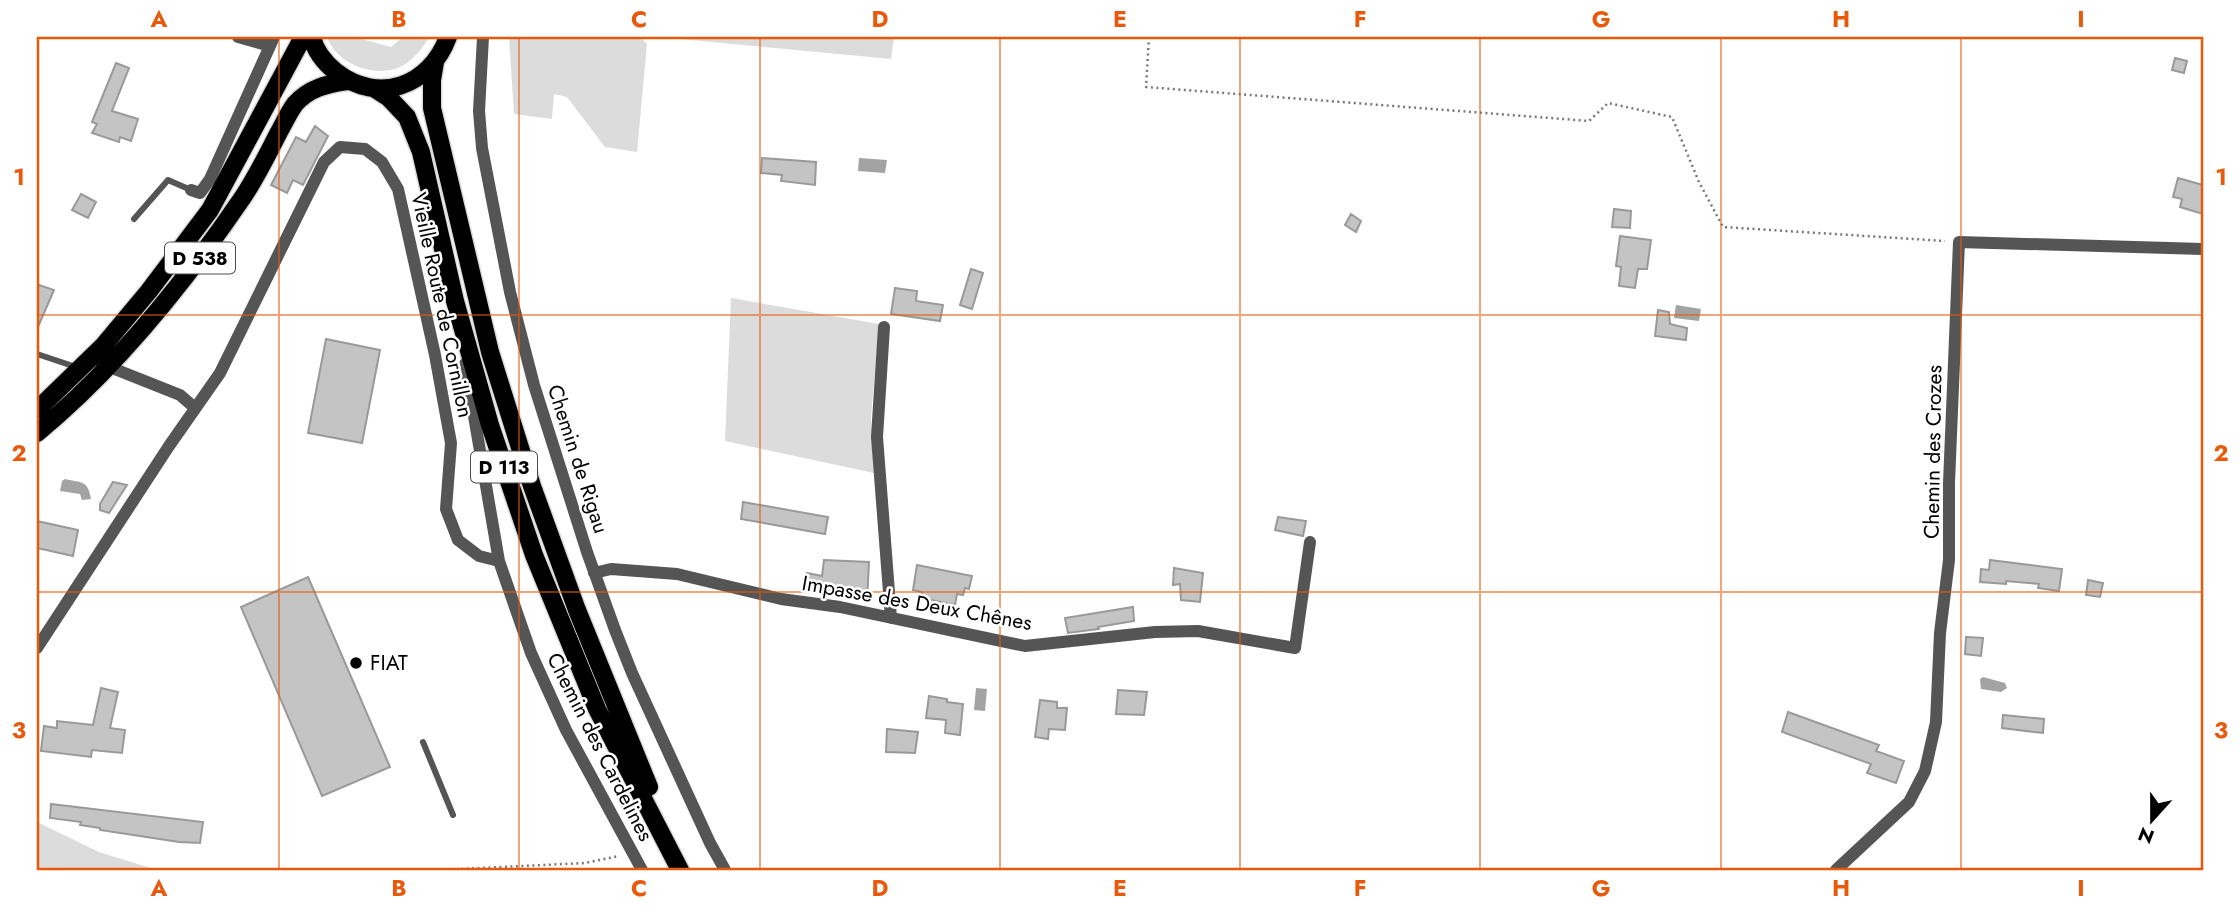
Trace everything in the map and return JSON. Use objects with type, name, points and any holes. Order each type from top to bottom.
[{"type":"main road","name":"D 538","points":[[37,410],[85,364],[149,291],[209,210],[303,37]]},
{"type":"main road","points":[[312,37],[327,66],[347,81],[375,89],[392,88],[423,74],[435,62],[448,37]]},
{"type":"main road","name":"D 113","points":[[435,62],[432,108],[490,352],[531,486],[577,610],[660,815],[665,841]]},
{"type":"main road","name":"D 538","points":[[37,433],[107,366],[177,286],[247,190],[294,106],[308,92],[347,81]]},
{"type":"main road","name":"D 113","points":[[375,89],[389,98],[407,117],[421,152],[455,301],[490,425],[534,555],[597,709],[680,870]]},
{"type":"street","points":[[191,190],[200,193],[210,179],[272,41],[237,37]]},
{"type":"street","name":"Chemin de Rigau","points":[[483,37],[479,111],[482,148],[510,292],[534,385],[594,573],[632,673],[724,870]]},
{"type":"street","name":"Vieille Route de Cornillon","points":[[37,648],[220,373],[324,162],[340,147],[365,149],[382,162],[398,188],[436,355],[451,443],[446,509],[458,540],[479,556],[499,561]]},
{"type":"street","points":[[1959,242],[2203,249]]},
{"type":"street","name":"Chemin des Crozes","points":[[1836,870],[1909,802],[1925,771],[1936,722],[1940,633],[1950,560],[1949,483],[1959,242]]},
{"type":"street","name":"Chemin des Cardelines","points":[[455,301],[499,561],[531,653],[566,730],[642,870]]},
{"type":"street","points":[[884,327],[877,437],[891,618]]},
{"type":"street","points":[[85,364],[107,366],[180,395],[195,408]]},
{"type":"street","name":"Impasse des Deux Chênes","points":[[594,573],[611,569],[677,574],[781,599],[840,607],[1025,646],[1155,632],[1198,631],[1295,648],[1310,542]]},
{"type":"lane","points":[[134,219],[168,180],[191,190]]},
{"type":"lane","points":[[37,354],[85,364]]},
{"type":"lane","points":[[424,742],[453,815]]},
{"type":"path","points":[[1149,37],[1146,86],[1590,121],[1608,103],[1672,117],[1699,182],[1723,227],[1959,242]]},
{"type":"path","points":[[439,870],[585,863],[632,852]]},
{"type":"shaded area","points":[[327,37],[355,37],[391,47],[403,37],[429,37],[418,53],[402,66],[381,71],[358,67],[348,62],[332,47]]},
{"type":"shaded area","points":[[509,37],[640,37],[647,44],[637,152],[605,147],[567,97],[554,94],[552,119],[514,114]]},
{"type":"shaded area","points":[[660,37],[894,37],[891,59]]},
{"type":"shaded area","points":[[859,158],[887,160],[885,173],[858,171]]},
{"type":"shaded area","points":[[731,298],[879,324],[871,417],[874,473],[725,441]]},
{"type":"shaded area","points":[[1676,305],[1701,309],[1699,321],[1674,318]]},
{"type":"shaded area","points":[[65,479],[86,485],[91,499],[82,500],[80,494],[60,491]]},
{"type":"shaded area","points":[[1983,677],[2005,683],[2007,688],[2001,692],[1981,689],[1980,679]]},
{"type":"shaded area","points":[[976,688],[987,689],[985,711],[974,710]]},
{"type":"shaded area","points":[[37,822],[99,852],[157,870],[37,870]]},
{"type":"building","points":[[2175,58],[2187,61],[2184,73],[2172,70]]},
{"type":"building","points":[[116,63],[129,68],[112,111],[138,119],[131,141],[120,137],[119,142],[92,133],[97,124],[92,122]]},
{"type":"building","points":[[315,126],[328,136],[303,185],[293,180],[287,193],[271,185],[296,137],[306,142]]},
{"type":"building","points":[[762,158],[816,162],[815,185],[781,181],[782,175],[761,173]]},
{"type":"building","points":[[2178,178],[2203,185],[2203,214],[2180,207],[2182,199],[2173,197]]},
{"type":"building","points":[[81,194],[96,202],[88,218],[72,210]]},
{"type":"building","points":[[1614,209],[1631,211],[1630,228],[1612,227]]},
{"type":"building","points":[[1351,214],[1361,221],[1356,232],[1345,225]]},
{"type":"building","points":[[1620,236],[1651,240],[1647,269],[1638,269],[1635,288],[1619,286],[1621,267],[1616,266]]},
{"type":"building","points":[[971,269],[983,273],[972,309],[960,305]]},
{"type":"building","points":[[39,285],[54,290],[37,329],[37,292]]},
{"type":"building","points":[[895,288],[917,291],[916,301],[943,305],[940,321],[891,314]]},
{"type":"building","points":[[1658,310],[1669,312],[1670,324],[1687,328],[1686,340],[1655,336]]},
{"type":"building","points":[[326,339],[380,350],[362,443],[308,433]]},
{"type":"building","points":[[113,482],[127,485],[109,513],[100,510],[100,504]]},
{"type":"building","points":[[743,502],[828,517],[825,534],[741,519]]},
{"type":"building","points":[[1278,517],[1306,521],[1303,536],[1275,530]]},
{"type":"building","points":[[37,521],[78,530],[73,556],[37,548]]},
{"type":"building","points":[[824,560],[869,562],[867,601],[804,589],[807,573],[822,576]]},
{"type":"building","points":[[1990,560],[2062,569],[2059,591],[2038,588],[2039,584],[1980,582],[1981,569],[1989,570]]},
{"type":"building","points":[[917,565],[972,576],[969,589],[965,588],[963,595],[957,594],[955,605],[921,598],[922,592],[913,590]]},
{"type":"building","points":[[1174,568],[1203,573],[1200,602],[1181,600],[1180,584],[1173,585]]},
{"type":"building","points":[[308,577],[390,767],[322,796],[241,607]]},
{"type":"building","points":[[2088,580],[2103,583],[2100,597],[2086,595]]},
{"type":"building","points":[[1133,607],[1134,621],[1068,633],[1065,618]]},
{"type":"building","points":[[1966,637],[1983,638],[1981,656],[1965,654]]},
{"type":"building","points":[[101,688],[118,692],[110,728],[125,730],[122,753],[92,750],[91,757],[41,751],[44,726],[57,728],[57,721],[93,725]]},
{"type":"building","points":[[1118,690],[1147,692],[1144,715],[1116,714]]},
{"type":"building","points":[[929,696],[963,704],[960,735],[945,733],[946,720],[926,718]]},
{"type":"building","points":[[1040,700],[1057,702],[1057,708],[1067,708],[1065,730],[1049,729],[1048,739],[1035,737]]},
{"type":"building","points":[[1788,712],[1879,745],[1876,751],[1904,761],[1896,783],[1867,773],[1871,764],[1782,732]]},
{"type":"building","points":[[2003,715],[2044,719],[2043,733],[2002,728]]},
{"type":"building","points":[[887,729],[918,732],[915,753],[886,752]]},
{"type":"building","points":[[51,804],[203,822],[200,843],[100,830],[80,825],[81,822],[50,818]]},
{"type":"place","name":"FIAT","points":[[356,663]]}]
